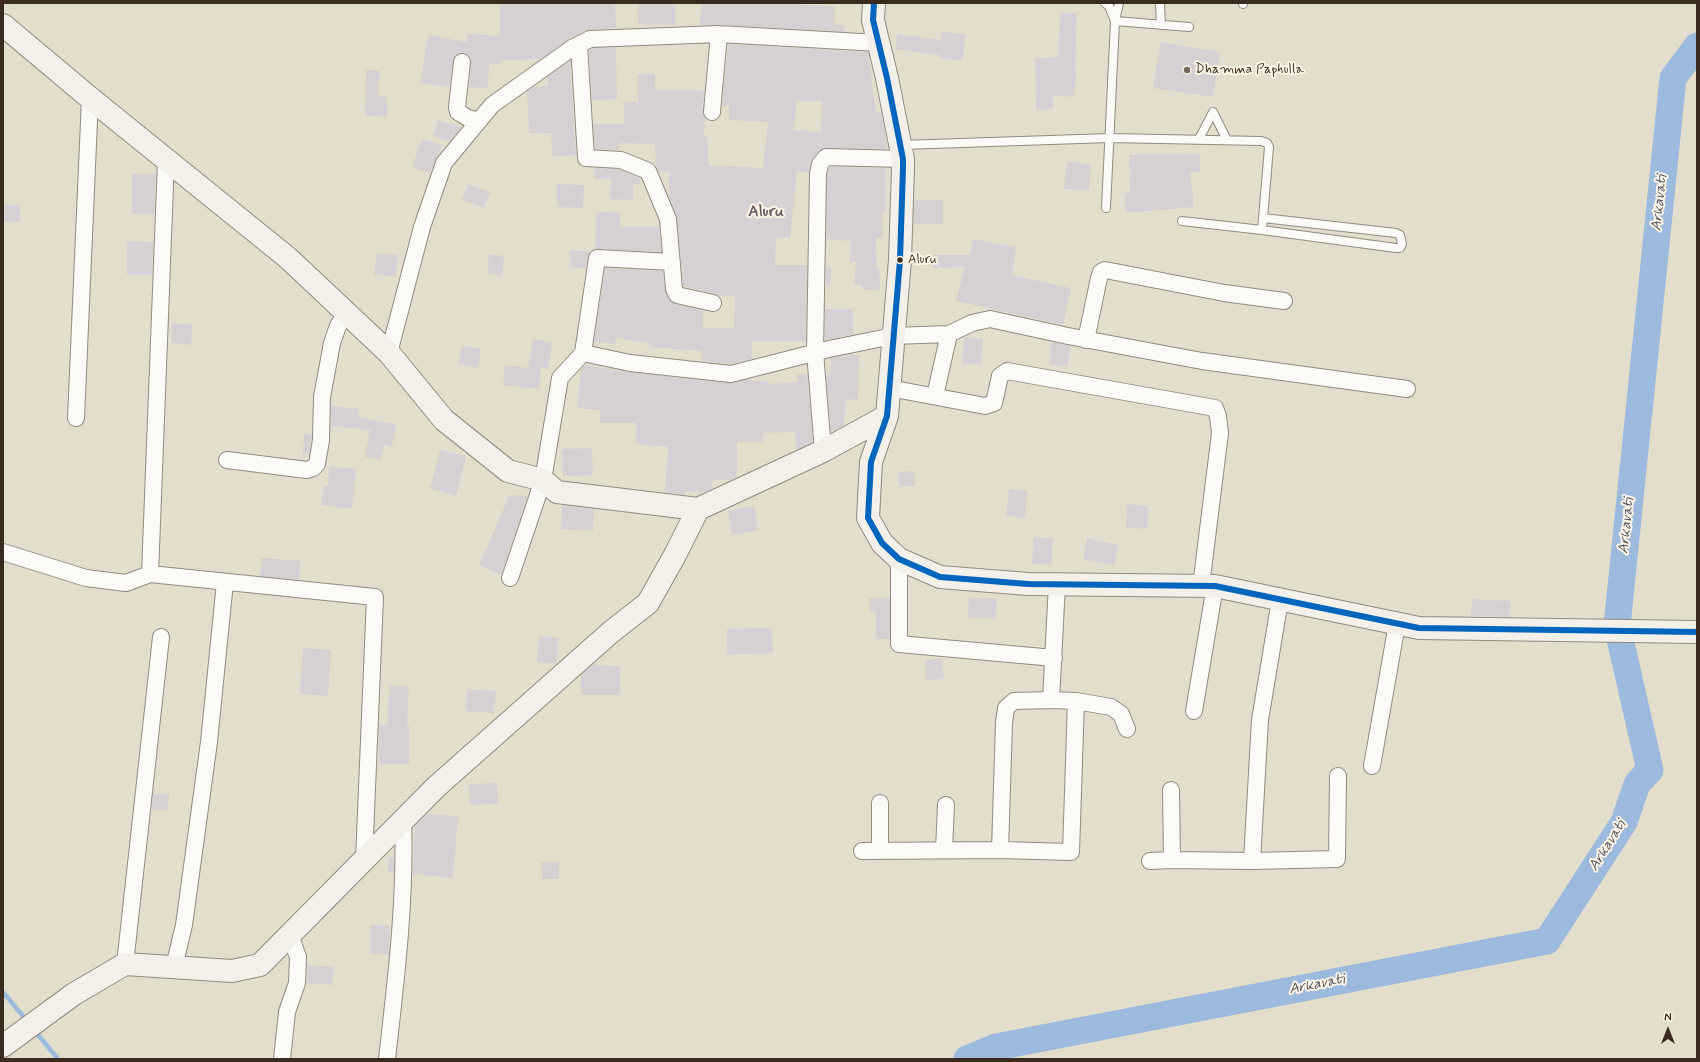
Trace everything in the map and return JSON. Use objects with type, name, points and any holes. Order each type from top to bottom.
[{"type":"street","points":[[874,3],[873,20],[902,152],[900,260],[887,416],[871,462],[868,518],[882,542],[899,559],[940,577],[1028,584],[1208,586],[1419,628],[1697,632]]},
{"type":"street","points":[[3,25],[90,98],[288,258],[389,353],[444,420],[508,471],[543,480],[558,492],[698,509],[823,451],[887,416]]},
{"type":"street","points":[[389,353],[422,227],[444,163],[492,105],[579,45],[590,39],[719,34],[879,43]]},
{"type":"street","points":[[712,112],[719,34]]},
{"type":"street","points":[[579,45],[586,158],[621,160],[648,171],[668,219],[674,289],[677,295],[713,303]]},
{"type":"street","points":[[462,62],[457,106],[458,112],[468,118],[479,121]]},
{"type":"street","points":[[76,418],[90,98]]},
{"type":"street","points":[[823,451],[816,352],[818,174],[820,164],[826,157],[902,152]]},
{"type":"street","points":[[150,574],[166,160]]},
{"type":"street","points":[[510,578],[543,480],[560,378],[583,353],[597,258],[672,262]]},
{"type":"street","points":[[1086,340],[1099,278],[1101,272],[1105,270],[1224,293],[1284,301]]},
{"type":"street","points":[[226,460],[307,470],[313,468],[317,464],[321,440],[322,397],[332,343],[338,326],[346,313]]},
{"type":"street","points":[[583,353],[630,363],[731,374],[816,352],[893,336],[949,334],[972,323],[990,319],[1086,340],[1202,361],[1407,389]]},
{"type":"street","points":[[935,396],[949,334]]},
{"type":"street","points":[[889,388],[985,406],[994,403],[1000,376],[1007,371],[1215,408],[1218,416],[1220,433],[1208,586],[1194,711]]},
{"type":"street","points":[[3,1046],[74,994],[125,964],[232,971],[260,965],[436,787],[605,637],[648,603],[675,555],[698,509]]},
{"type":"street","points":[[3,552],[86,578],[126,583],[150,574],[375,597],[364,860]]},
{"type":"street","points":[[899,559],[899,644],[1054,658]]},
{"type":"street","points":[[174,967],[184,925],[210,742],[224,582]]},
{"type":"street","points":[[1051,700],[1057,584]]},
{"type":"street","points":[[1252,861],[1260,720],[1280,600]]},
{"type":"street","points":[[1372,766],[1397,624]]},
{"type":"street","points":[[125,964],[161,637]]},
{"type":"street","points":[[1000,850],[1004,723],[1006,708],[1014,701],[1051,700],[1076,701],[1111,707],[1121,714],[1127,729]]},
{"type":"street","points":[[862,851],[1000,850],[1071,852],[1076,701]]},
{"type":"street","points":[[1150,861],[1252,861],[1337,858],[1338,776]]},
{"type":"street","points":[[1171,790],[1172,860]]},
{"type":"street","points":[[880,803],[880,851]]},
{"type":"street","points":[[944,850],[946,805]]},
{"type":"street","points":[[387,1059],[401,924],[405,862],[403,820]]},
{"type":"street","points":[[282,1059],[287,1012],[297,983],[298,957],[290,935]]},
{"type":"lane","points":[[1105,3],[1109,6],[1115,21]]},
{"type":"lane","points":[[1106,208],[1115,21],[1119,3]]},
{"type":"lane","points":[[1160,3],[1161,25]]},
{"type":"lane","points":[[1115,21],[1189,27]]},
{"type":"lane","points":[[1199,140],[1213,112],[1227,140]]},
{"type":"lane","points":[[902,152],[1110,138],[1254,140],[1267,143],[1268,151],[1262,230]]},
{"type":"lane","points":[[1182,221],[1396,248],[1400,248],[1402,244],[1400,235],[1396,233],[1263,218]]},
{"type":"building","points":[[500,3],[615,3],[616,28],[586,30],[567,40],[541,59],[501,60],[501,64],[489,64],[488,88],[469,87],[471,59],[467,54],[463,53],[458,54],[453,61],[450,86],[420,84],[428,35],[467,42],[467,34],[500,36]]},
{"type":"building","points":[[639,3],[675,3],[675,25],[638,24]]},
{"type":"building","points":[[702,3],[739,3],[763,5],[763,3],[785,3],[835,6],[834,24],[845,26],[845,32],[700,25]]},
{"type":"building","points":[[1060,13],[1077,13],[1074,97],[1053,95],[1053,109],[1036,110],[1035,58],[1058,57]]},
{"type":"building","points":[[942,31],[966,35],[962,61],[939,58],[939,55],[895,49],[897,34],[941,40]]},
{"type":"building","name":"Dhamma Paphulla","points":[[1161,42],[1220,52],[1213,97],[1153,88]]},
{"type":"building","points":[[728,44],[868,52],[876,112],[881,112],[887,141],[886,149],[826,148],[819,151],[811,162],[809,173],[797,171],[790,238],[776,237],[775,265],[807,265],[806,341],[752,341],[752,359],[730,364],[702,361],[702,351],[649,347],[649,343],[616,338],[615,344],[594,342],[605,268],[663,271],[665,290],[671,302],[703,311],[703,328],[734,328],[735,296],[720,296],[683,286],[677,218],[669,196],[669,171],[659,172],[656,166],[655,144],[619,143],[619,150],[595,149],[593,124],[624,124],[624,102],[638,102],[638,74],[655,74],[655,90],[704,91],[704,137],[707,136],[709,165],[763,168],[768,122],[729,120],[729,106],[722,106]],"holes":[[[796,101],[822,101],[821,132],[794,130]]]},
{"type":"building","points":[[616,47],[617,99],[592,100],[589,50],[592,48]]},
{"type":"building","points":[[570,61],[576,155],[553,156],[551,133],[529,133],[527,91],[534,87],[548,86],[547,77]]},
{"type":"building","points":[[366,70],[380,71],[377,95],[387,97],[387,117],[365,116]]},
{"type":"building","points":[[438,120],[461,127],[450,141],[433,136]]},
{"type":"building","points":[[422,139],[442,145],[430,173],[412,167]]},
{"type":"building","points":[[1200,154],[1200,172],[1190,172],[1194,207],[1126,213],[1124,193],[1130,193],[1129,155]]},
{"type":"building","points":[[1067,162],[1091,164],[1089,190],[1064,189]]},
{"type":"building","points":[[830,167],[886,168],[886,212],[882,212],[883,238],[876,238],[880,291],[862,289],[862,285],[854,285],[856,262],[850,262],[850,241],[826,239],[827,175]]},
{"type":"building","points":[[594,168],[619,169],[640,178],[640,184],[633,184],[633,200],[610,199],[611,179],[594,179]]},
{"type":"building","points":[[132,174],[156,174],[154,214],[132,214]]},
{"type":"building","points":[[468,184],[490,192],[484,208],[462,200]]},
{"type":"building","points":[[557,184],[584,185],[583,208],[557,207]]},
{"type":"building","points":[[914,200],[943,200],[943,224],[914,224]]},
{"type":"building","points":[[3,205],[20,205],[20,222],[3,222]]},
{"type":"building","points":[[596,212],[621,213],[620,227],[659,227],[661,252],[595,249]]},
{"type":"building","points":[[973,239],[1016,247],[1012,275],[1071,288],[1063,325],[956,301],[965,267],[933,268],[932,255],[970,255]]},
{"type":"building","points":[[127,241],[153,242],[152,275],[127,275]]},
{"type":"building","points":[[570,250],[590,252],[586,268],[569,267]]},
{"type":"building","points":[[377,253],[398,255],[396,277],[374,274]]},
{"type":"building","points":[[489,254],[504,256],[502,276],[487,274]]},
{"type":"building","points":[[826,267],[832,268],[830,285],[826,285]]},
{"type":"building","points":[[825,309],[853,309],[853,334],[825,340]]},
{"type":"building","points":[[172,323],[193,325],[191,345],[171,343]]},
{"type":"building","points":[[964,337],[983,339],[981,365],[962,364]]},
{"type":"building","points":[[533,339],[552,342],[548,369],[541,368],[539,389],[503,385],[505,365],[528,368]]},
{"type":"building","points":[[1051,342],[1070,346],[1068,366],[1050,365]]},
{"type":"building","points":[[462,346],[481,349],[478,368],[458,364]]},
{"type":"building","points":[[853,354],[859,355],[858,400],[847,399],[843,426],[831,432],[826,375],[830,375],[831,358]]},
{"type":"building","points":[[585,365],[629,372],[730,383],[752,379],[752,381],[769,381],[769,384],[798,382],[798,374],[807,374],[813,442],[796,450],[795,432],[763,433],[763,442],[737,442],[737,477],[730,480],[713,480],[712,489],[704,492],[685,491],[685,495],[665,492],[668,447],[635,444],[637,423],[600,423],[600,410],[577,408],[581,369]]},
{"type":"building","points":[[331,406],[359,409],[358,417],[396,424],[392,447],[384,445],[381,460],[365,457],[370,430],[331,426]]},
{"type":"building","points":[[304,434],[312,435],[309,455],[303,455]]},
{"type":"building","points":[[592,448],[593,475],[563,476],[562,449]]},
{"type":"building","points":[[440,450],[466,456],[456,496],[430,489]]},
{"type":"building","points":[[329,467],[356,468],[352,509],[321,505],[324,486],[328,486]]},
{"type":"building","points":[[914,471],[915,486],[899,487],[898,472]]},
{"type":"building","points":[[1009,489],[1027,491],[1025,518],[1006,516]]},
{"type":"building","points":[[509,495],[528,496],[501,575],[479,565]]},
{"type":"building","points":[[1127,504],[1148,506],[1147,529],[1126,528]]},
{"type":"building","points":[[562,505],[594,509],[593,531],[561,529]]},
{"type":"building","points":[[754,506],[758,530],[732,535],[728,511]]},
{"type":"building","points":[[1034,537],[1053,538],[1051,565],[1032,564]]},
{"type":"building","points":[[1087,538],[1118,545],[1114,566],[1083,559]]},
{"type":"building","points":[[262,558],[300,561],[299,580],[260,576]]},
{"type":"building","points":[[890,597],[890,639],[876,639],[876,611],[870,611],[870,598]]},
{"type":"building","points":[[969,598],[997,599],[996,619],[968,618]]},
{"type":"building","points":[[1472,599],[1510,601],[1510,617],[1471,616]]},
{"type":"building","points":[[772,628],[773,653],[727,655],[727,629]]},
{"type":"building","points":[[539,636],[559,638],[556,664],[537,662]]},
{"type":"building","points":[[303,648],[331,650],[328,696],[300,694]]},
{"type":"building","points":[[942,659],[944,679],[926,680],[925,660]]},
{"type":"building","points":[[592,665],[620,666],[620,695],[581,695],[581,675]]},
{"type":"building","points":[[390,685],[409,686],[407,725],[409,725],[409,764],[379,764],[379,725],[387,725]]},
{"type":"building","points":[[467,689],[496,691],[494,713],[466,711]]},
{"type":"building","points":[[497,783],[498,804],[470,805],[469,784]]},
{"type":"building","points":[[153,794],[169,794],[168,810],[152,810]]},
{"type":"building","points":[[427,814],[458,816],[453,878],[413,874],[415,826]]},
{"type":"building","points":[[389,857],[394,857],[394,873],[388,872]]},
{"type":"building","points":[[542,862],[559,862],[559,879],[542,879]]},
{"type":"building","points":[[370,925],[390,925],[389,954],[370,954]]},
{"type":"building","points":[[307,965],[334,967],[332,985],[307,983]]},
{"type":"waterway","name":"Arkavati","points":[[967,1059],[996,1047],[1547,941],[1624,822],[1637,784],[1650,770],[1617,626],[1673,78],[1697,46]]},
{"type":"waterway","points":[[3,992],[27,1021]]},
{"type":"waterway","points":[[34,1030],[58,1059]]},
{"type":"transit line","points":[[874,3],[873,20],[887,78],[903,159],[903,168],[900,260],[887,416],[871,462],[868,518],[882,543],[899,559],[940,577],[1028,584],[1215,586],[1419,628],[1697,632]]},
{"type":"place","name":"Dhamma Paphulla","points":[[1187,70]]},
{"type":"place","name":"Aluru","points":[[900,260]]},
{"type":"district","name":"Aluru","points":[[766,213]]}]
